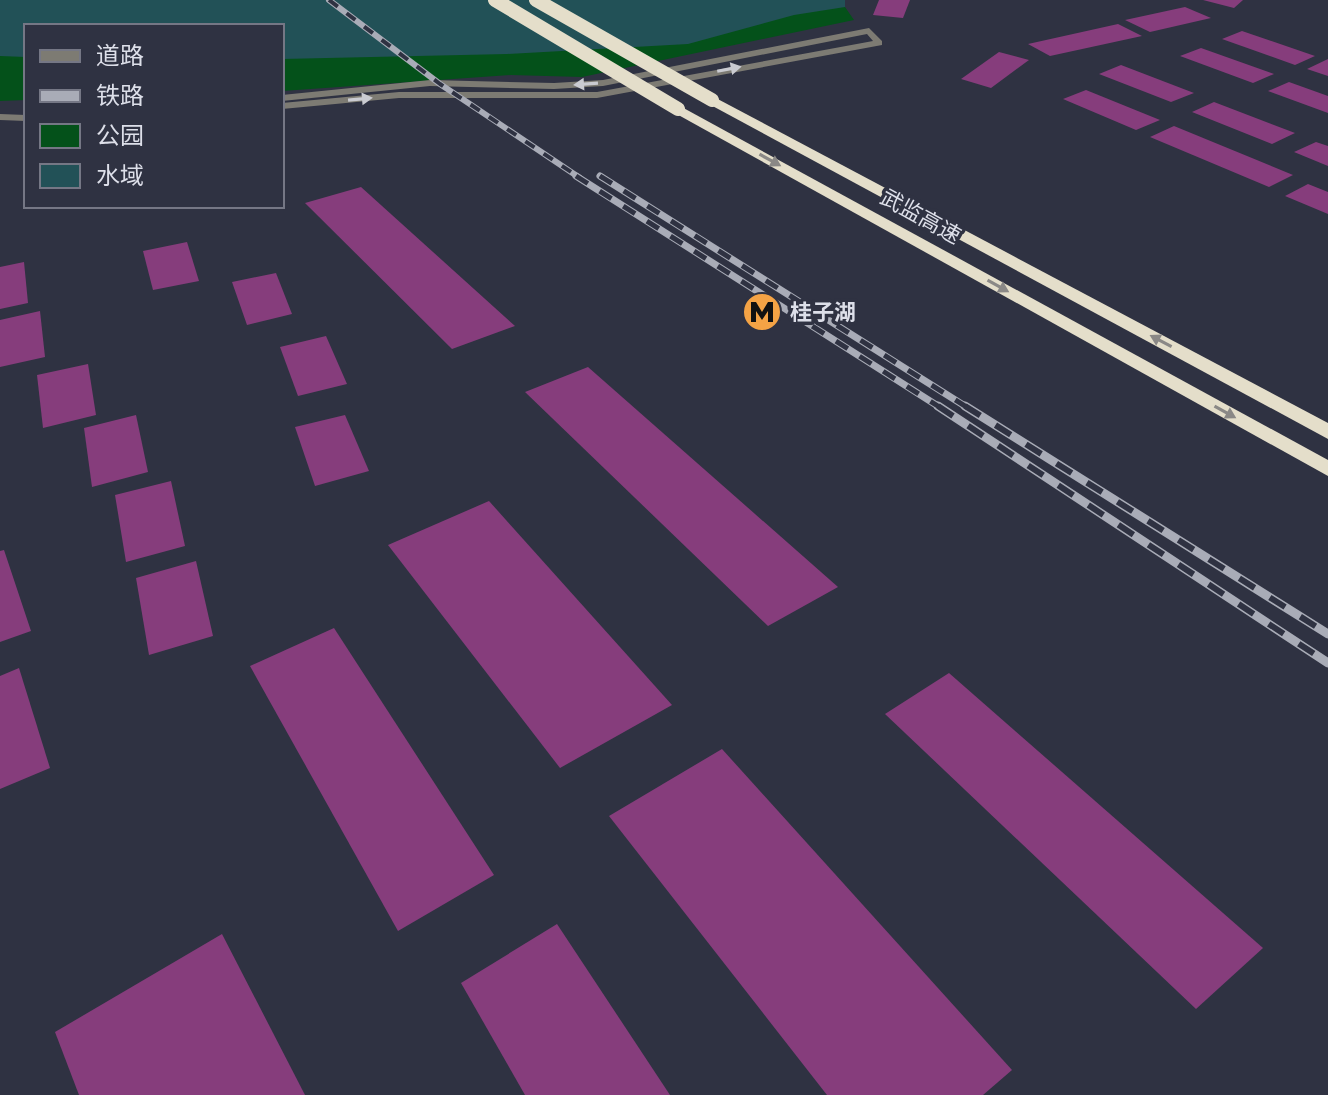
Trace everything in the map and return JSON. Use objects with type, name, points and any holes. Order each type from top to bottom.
[{"type":"highway","name":"武监高速","points":[[495,0],[678,109],[1328,469]]},
{"type":"highway","name":"武监高速","points":[[536,0],[712,100],[1328,432]]},
{"type":"street","points":[[284,98],[430,83],[554,86],[603,83],[869,31],[879,43],[597,95],[399,95],[284,106]]},
{"type":"street","points":[[0,108],[24,108]]},
{"type":"street","points":[[0,117],[24,118]]},
{"type":"green space","points":[[801,4],[845,7],[854,20],[582,77],[511,75],[284,91],[284,41]]},
{"type":"green space","points":[[0,40],[24,41],[24,100],[0,101]]},
{"type":"water","points":[[0,0],[845,0],[845,7],[794,15],[688,44],[507,54],[284,59],[284,24],[24,24],[24,57],[0,56]]},
{"type":"building","points":[[879,0],[910,0],[903,18],[873,15]]},
{"type":"building","points":[[1203,0],[1243,0],[1234,8]]},
{"type":"building","points":[[1185,7],[1211,18],[1150,32],[1125,20]]},
{"type":"building","points":[[1118,24],[1142,36],[1050,56],[1028,44]]},
{"type":"building","points":[[1242,31],[1315,56],[1295,65],[1222,39]]},
{"type":"building","points":[[1201,48],[1274,74],[1253,83],[1180,56]]},
{"type":"building","points":[[999,52],[1029,60],[991,88],[961,79]]},
{"type":"building","points":[[1328,59],[1328,76],[1307,69]]},
{"type":"building","points":[[1121,65],[1194,93],[1171,102],[1099,74]]},
{"type":"building","points":[[1289,82],[1328,96],[1328,113],[1268,91]]},
{"type":"building","points":[[1086,90],[1160,120],[1136,130],[1063,99]]},
{"type":"building","points":[[1214,102],[1295,133],[1272,144],[1192,112]]},
{"type":"building","points":[[1174,126],[1293,175],[1269,187],[1150,137]]},
{"type":"building","points":[[1316,142],[1328,146],[1328,166],[1294,152]]},
{"type":"building","points":[[1308,184],[1328,192],[1328,214],[1285,196]]},
{"type":"building","points":[[361,187],[515,326],[452,349],[305,203]]},
{"type":"building","points":[[187,242],[199,281],[153,290],[143,251]]},
{"type":"building","points":[[24,262],[28,303],[0,309],[0,267]]},
{"type":"building","points":[[276,273],[292,314],[247,325],[232,282]]},
{"type":"building","points":[[40,311],[45,357],[0,367],[0,320]]},
{"type":"building","points":[[326,336],[347,384],[298,396],[280,347]]},
{"type":"building","points":[[88,364],[96,415],[43,428],[37,375]]},
{"type":"building","points":[[588,367],[838,587],[768,626],[525,392]]},
{"type":"building","points":[[136,415],[148,472],[92,487],[84,428]]},
{"type":"building","points":[[345,415],[369,471],[315,486],[295,427]]},
{"type":"building","points":[[171,481],[185,546],[126,562],[115,495]]},
{"type":"building","points":[[489,501],[672,705],[560,768],[388,545]]},
{"type":"building","points":[[4,550],[31,631],[0,642],[0,551]]},
{"type":"building","points":[[196,561],[213,636],[149,655],[136,578]]},
{"type":"building","points":[[334,628],[494,875],[398,931],[250,666]]},
{"type":"building","points":[[19,668],[50,768],[0,789],[0,676]]},
{"type":"building","points":[[949,673],[1263,948],[1196,1009],[885,714]]},
{"type":"building","points":[[722,749],[1012,1070],[983,1095],[827,1095],[609,816]]},
{"type":"building","points":[[557,924],[670,1095],[525,1095],[461,983]]},
{"type":"building","points":[[222,934],[305,1095],[79,1095],[55,1032]]},
{"type":"railway","points":[[329,0],[440,84],[580,178]]},
{"type":"railway","points":[[576,176],[941,408]]},
{"type":"railway","points":[[603,178],[600,176],[968,408]]},
{"type":"railway","points":[[938,406],[1328,663]]},
{"type":"railway","points":[[965,406],[1328,634]]},
{"type":"place","name":"桂子湖","points":[[762,312]]}]
